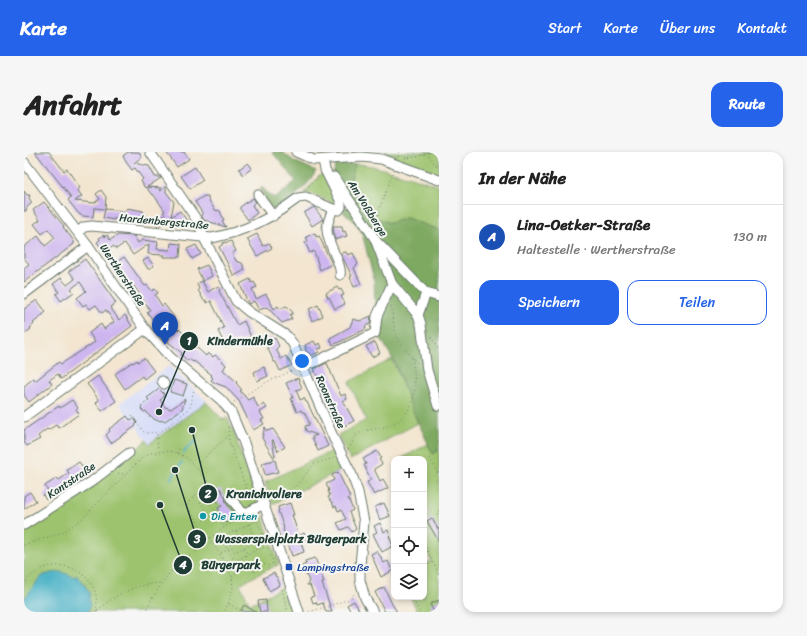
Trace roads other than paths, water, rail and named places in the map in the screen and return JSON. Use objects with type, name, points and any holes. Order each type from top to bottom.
[{"type":"street","name":"Roonstraße","points":[[150,152],[199,223],[204,238],[236,301],[249,312],[287,336],[293,344],[352,475],[362,508],[364,522],[360,580],[365,598],[372,612]]},
{"type":"street","points":[[296,152],[309,159],[323,160],[375,155],[399,161],[439,180]]},
{"type":"street","points":[[323,160],[341,202],[327,224],[327,233],[331,248],[340,269],[340,275]]},
{"type":"street","name":"Wertherstraße","points":[[24,162],[28,174],[78,232],[145,329],[170,356],[231,412],[244,443],[299,612]]},
{"type":"street","name":"Am Voßberge","points":[[326,170],[333,176],[375,239],[385,270],[392,284],[418,315]]},
{"type":"street","points":[[258,195],[273,216]]},
{"type":"street","name":"Hardenbergstraße","points":[[78,232],[84,227],[92,226],[204,238],[221,236],[244,229],[273,216],[298,198],[302,197],[310,198],[337,209]]},
{"type":"street","points":[[375,239],[426,294],[439,297]]},
{"type":"street","points":[[24,294],[88,246]]},
{"type":"street","points":[[313,363],[375,332],[377,316],[392,284]]},
{"type":"street","points":[[426,294],[418,315],[421,324],[427,370],[438,406]]},
{"type":"street","points":[[24,418],[145,329]]},
{"type":"street","name":"Kantstraße","points":[[24,525],[90,482],[109,464],[129,453]]},
{"type":"street","points":[[231,499],[239,508],[242,515],[264,504]]},
{"type":"water","points":[[61,572],[75,577],[76,575],[83,582],[90,594],[90,605],[88,612],[24,612],[24,599],[39,579],[44,575]]},
{"type":"waterway","points":[[184,453],[188,447],[196,441]]},
{"type":"waterway","points":[[171,479],[182,462]]},
{"type":"place","name":"Lina-Oetker-Straße","points":[[165,345]]},
{"type":"place","name":"Kindermühle","points":[[159,412]]},
{"type":"place","name":"Kranichvoliere","points":[[192,430]]},
{"type":"place","name":"Wasserspielplatz Bürgerpark","points":[[175,470]]},
{"type":"place","name":"Bürgerpark","points":[[160,505]]},
{"type":"place","name":"Die Enten","points":[[203,516]]},
{"type":"place","name":"Lampingstraße","points":[[289,567]]}]
